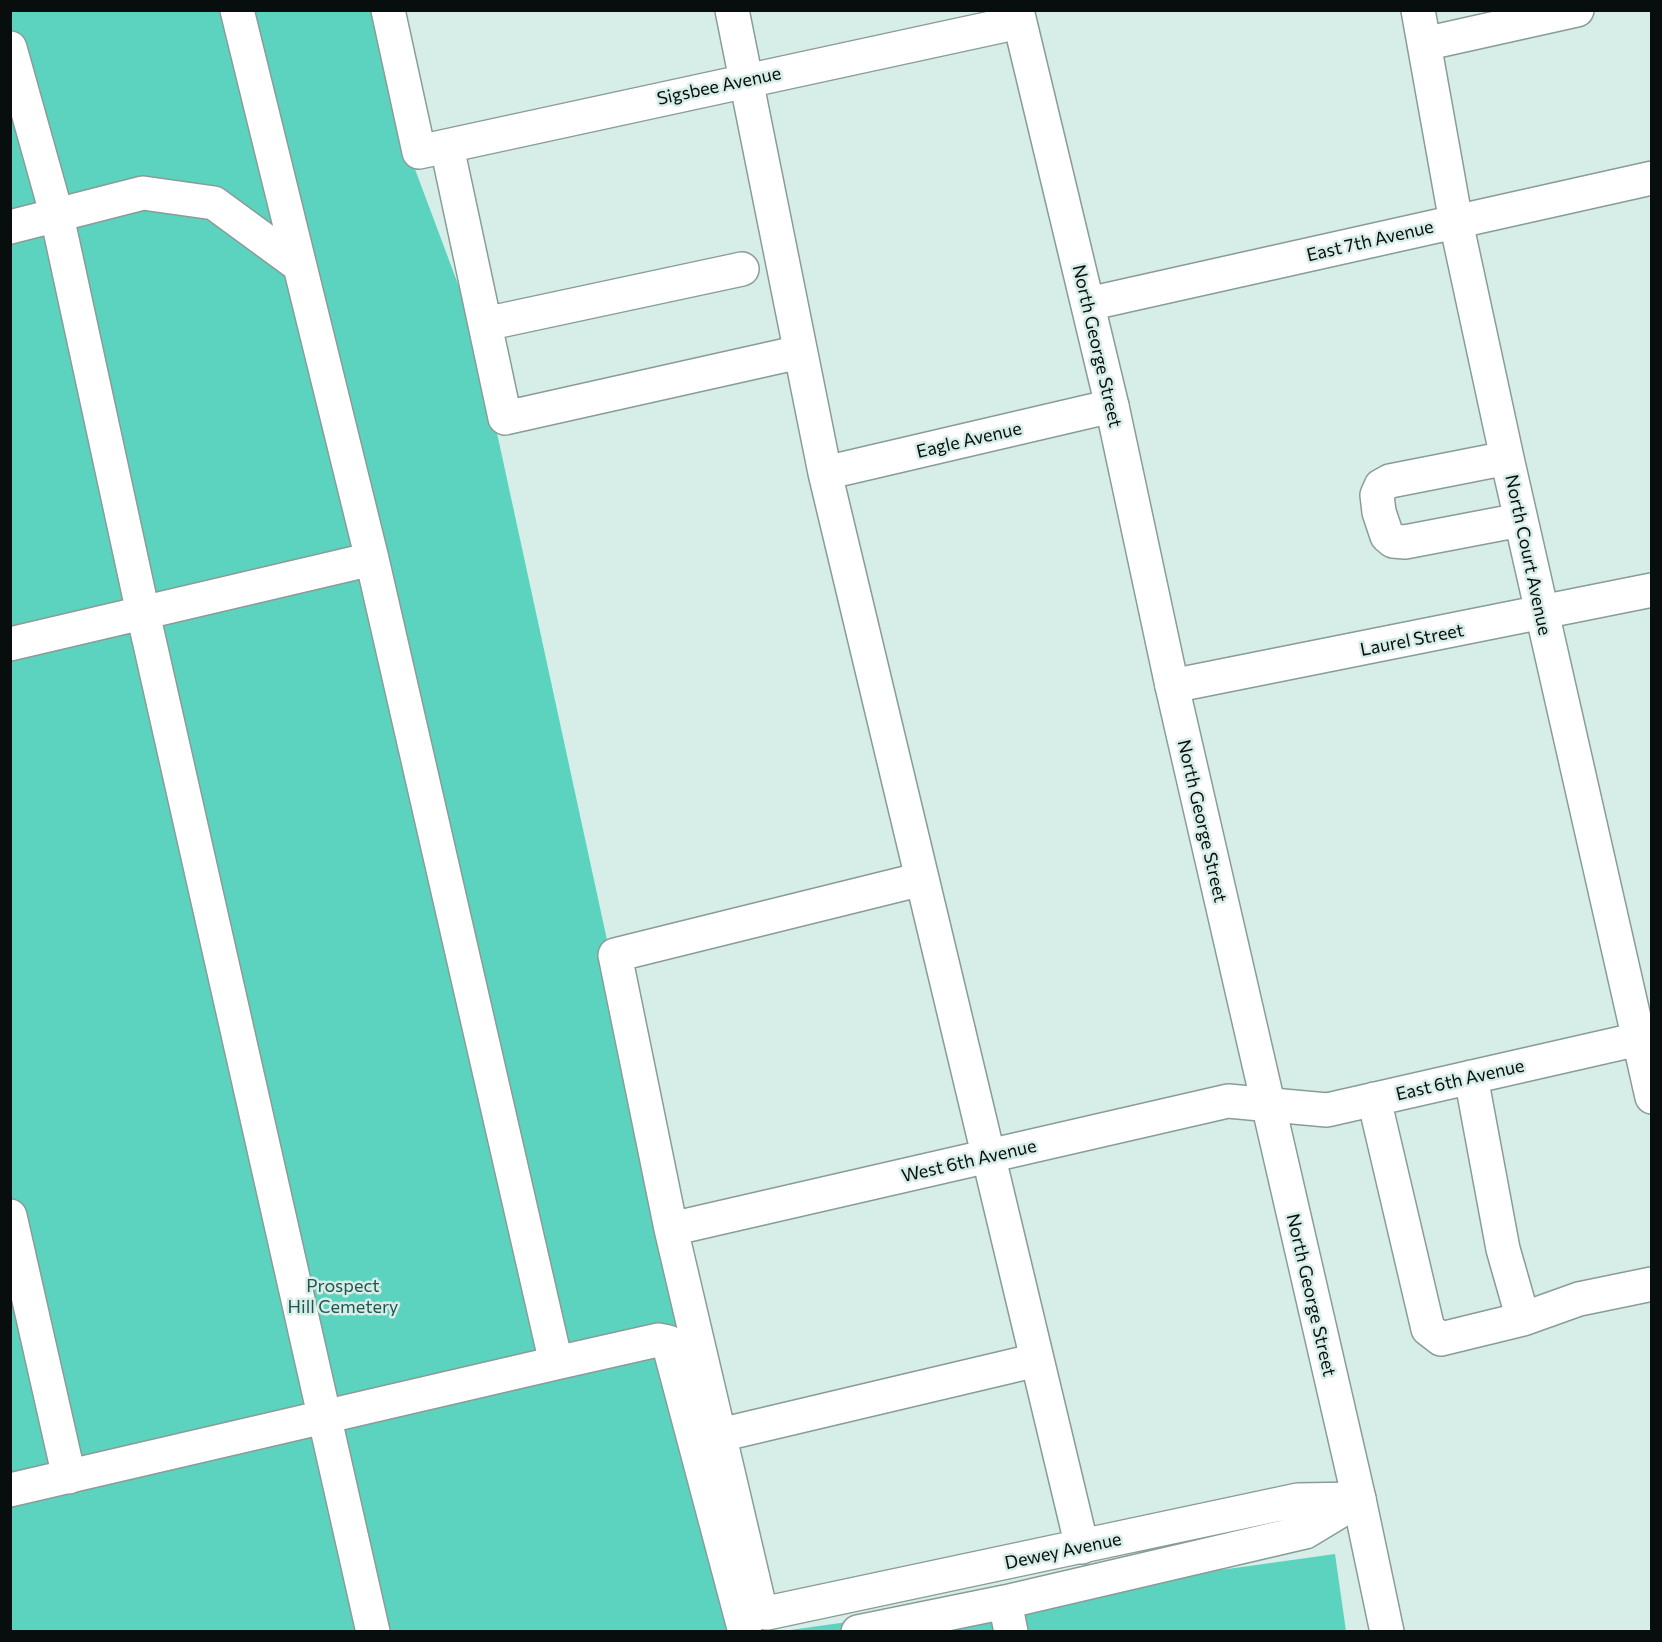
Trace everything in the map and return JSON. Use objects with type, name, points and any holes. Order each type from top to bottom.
[{"type":"street","points":[[237,10],[372,559],[556,1363]]},
{"type":"street","points":[[388,10],[486,324],[506,418],[800,352]]},
{"type":"street","points":[[732,10],[748,80],[825,474],[1082,1547]]},
{"type":"street","name":"North Court Avenue","points":[[1418,10],[1456,222],[1540,614],[1645,1038],[1652,1097]]},
{"type":"street","points":[[1424,44],[1562,12]]},
{"type":"street","name":"Sigsbee Avenue","points":[[433,150],[748,80],[1018,16]]},
{"type":"street","name":"North George Street","points":[[1018,16],[1112,406],[1172,686],[1359,1499],[1387,1632]]},
{"type":"street","points":[[10,48],[57,216],[143,613],[373,1632]]},
{"type":"street","name":"East 7th Avenue","points":[[1088,304],[1652,178]]},
{"type":"street","points":[[10,227],[143,193],[214,203],[300,266]]},
{"type":"street","points":[[486,324],[742,269]]},
{"type":"street","name":"Eagle Avenue","points":[[825,474],[1112,406]]},
{"type":"street","points":[[1507,458],[1390,481],[1381,486],[1377,495],[1379,512],[1388,536],[1393,541],[1405,542],[1520,520]]},
{"type":"street","points":[[10,644],[372,559]]},
{"type":"street","name":"Laurel Street","points":[[1172,686],[1652,590]]},
{"type":"street","points":[[756,1622],[759,1604],[671,1229],[615,955],[922,879]]},
{"type":"street","name":"East 6th Avenue","points":[[1267,1105],[1327,1110],[1645,1038]]},
{"type":"street","points":[[1471,1077],[1503,1249],[1523,1319]]},
{"type":"street","points":[[1374,1099],[1428,1329],[1441,1339],[1523,1319],[1579,1299],[1652,1284]]},
{"type":"street","name":"West 6th Avenue","points":[[671,1229],[1228,1101],[1267,1105]]},
{"type":"street","points":[[10,1216],[69,1477]]},
{"type":"street","points":[[10,1490],[658,1340],[668,1342],[756,1622]]},
{"type":"street","points":[[720,1436],[1037,1360]]},
{"type":"street","points":[[858,1632],[1008,1617],[1305,1533],[1359,1499]]},
{"type":"street","name":"Dewey Avenue","points":[[756,1622],[1298,1500],[1359,1499]]},
{"type":"green space","name":"Prospect Hill Cemetery","points":[[11,11],[378,11],[406,145],[474,327],[757,1631],[11,1632]]},
{"type":"green space","points":[[1335,1554],[1346,1631],[776,1632]]}]
